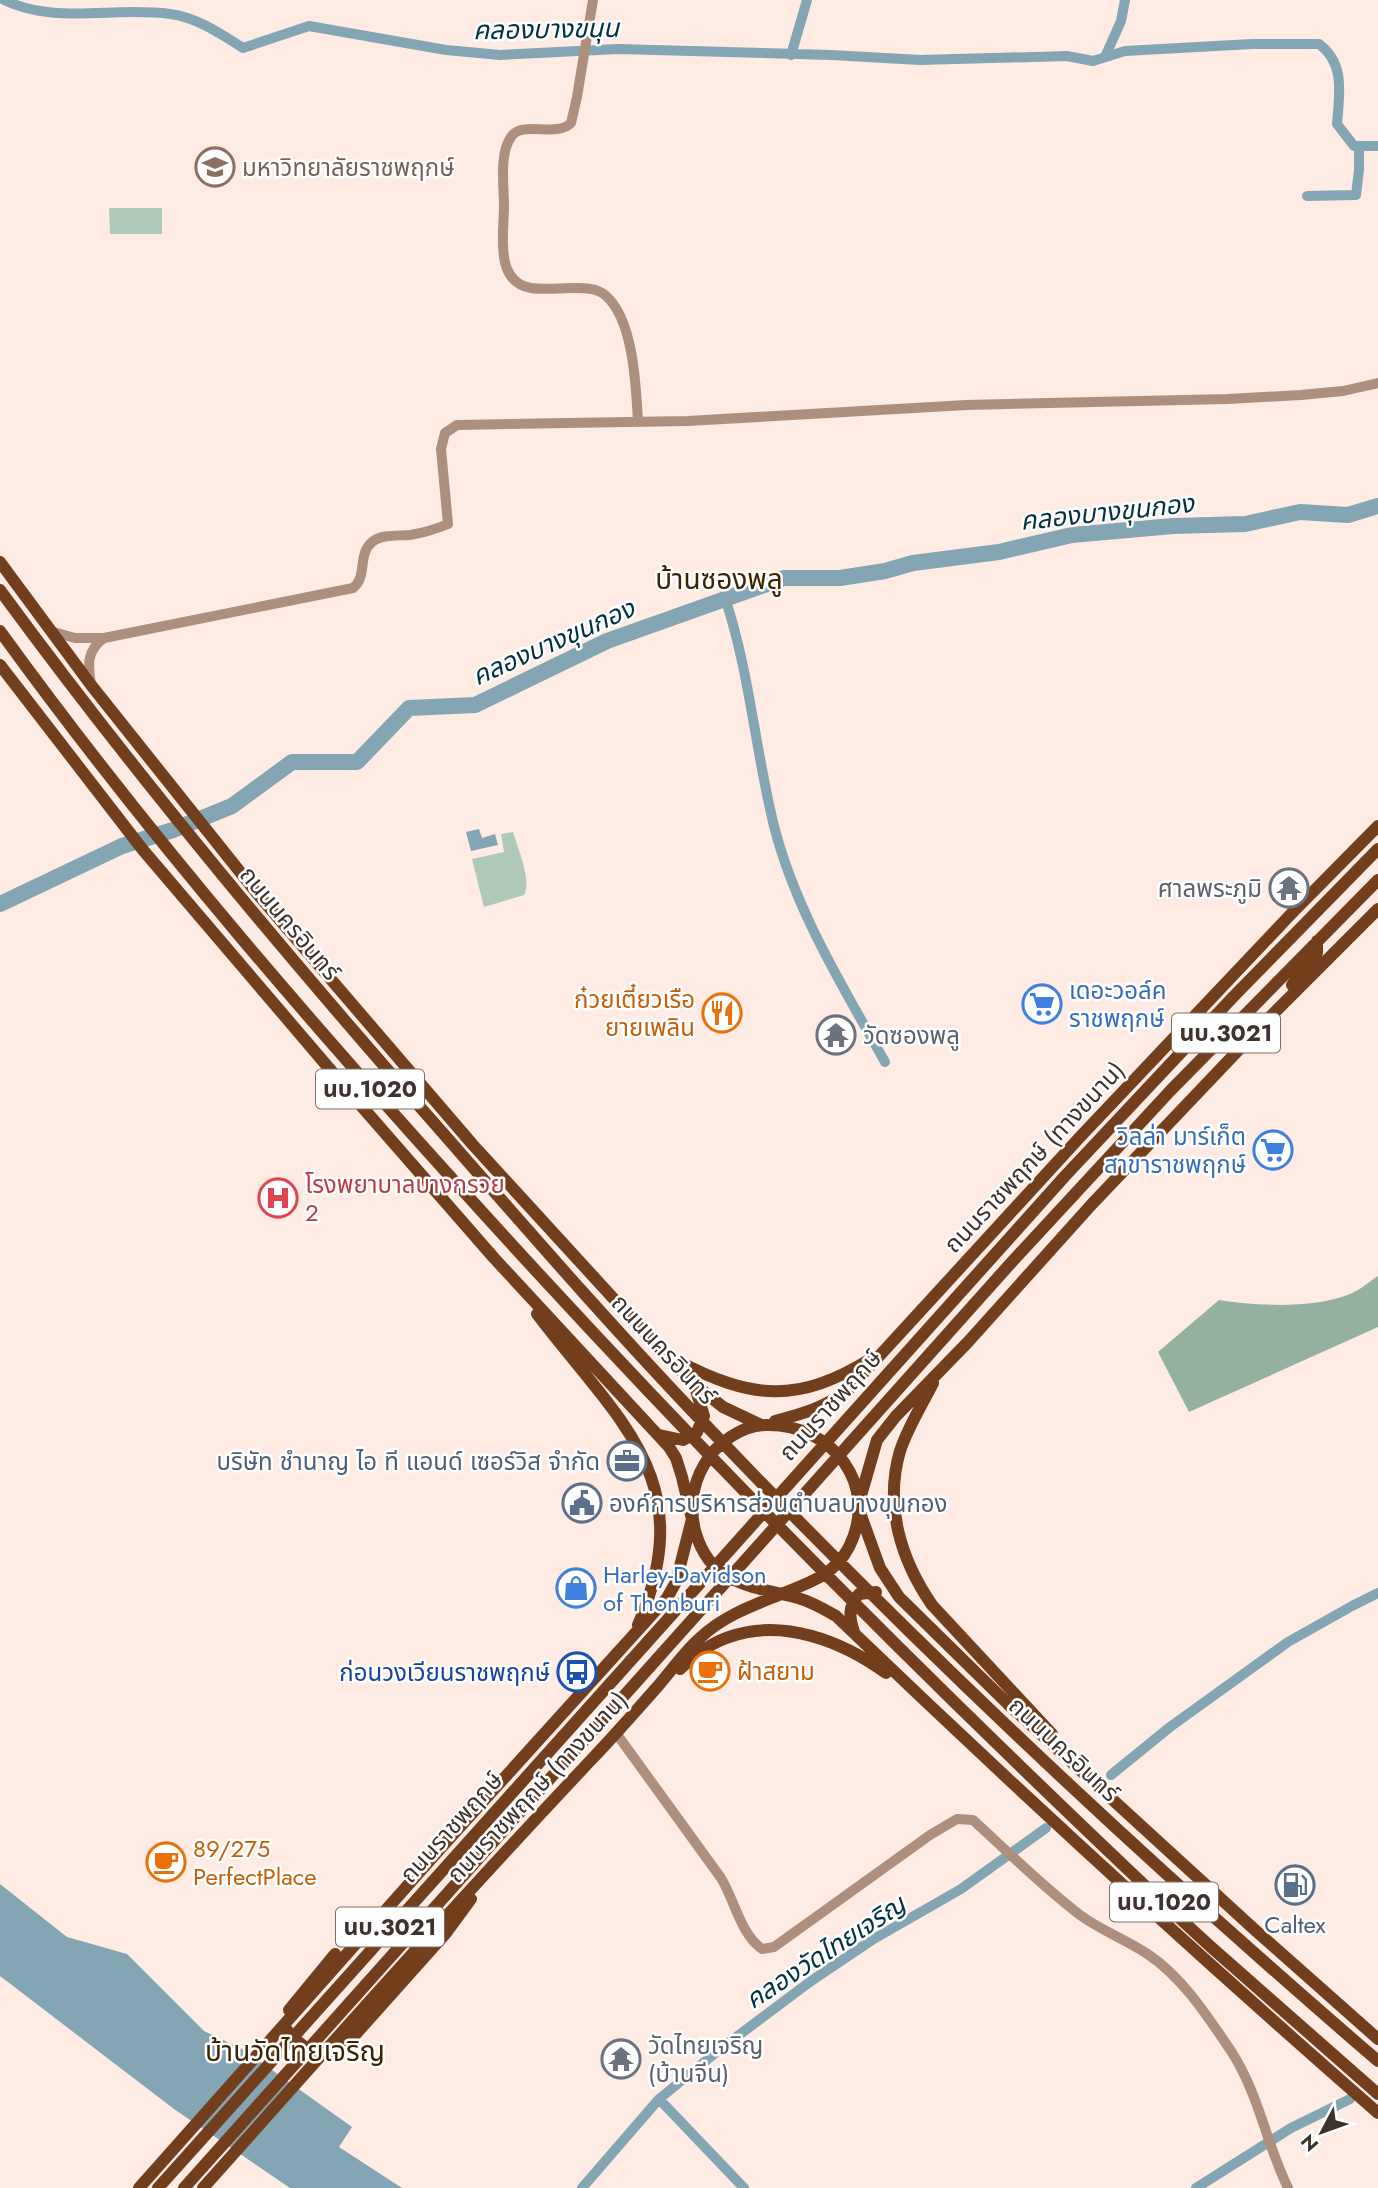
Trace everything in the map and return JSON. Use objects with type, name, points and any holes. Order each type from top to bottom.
[{"type":"main road","name":"ถนนนครอินทร์","points":[[0,562],[91,685],[191,812],[359,1014],[473,1145],[694,1384],[723,1407],[761,1425]]},
{"type":"main road","name":"ถนนนครอินทร์","points":[[0,590],[186,833],[397,1081],[601,1312],[722,1443],[968,1688],[1117,1827],[1378,2061]]},
{"type":"main road","name":"ถนนนครอินทร์","points":[[0,631],[55,707],[163,844],[378,1098],[586,1326],[956,1704],[1209,1945],[1378,2094]]},
{"type":"main road","name":"นบ.1020","points":[[0,665],[144,850],[494,1258],[659,1435],[676,1458],[692,1519]]},
{"type":"main road","name":"ถนนราชพฤกษ์ (ทางขนาน)","points":[[761,1425],[814,1410],[836,1400],[861,1377],[1177,1034],[1378,826]]},
{"type":"main road","name":"ถนนราชพฤกษ์","points":[[158,2188],[1065,1176],[1234,996],[1378,849]]},
{"type":"main road","name":"ถนนราชพฤกษ์","points":[[184,2188],[1001,1275],[1180,1082],[1378,880]]},
{"type":"main road","name":"นบ.3021","points":[[858,1506],[877,1440],[896,1416],[1092,1203],[1270,1017],[1378,909]]},
{"type":"main road","points":[[1270,1017],[1273,1007],[1314,958],[1317,941]]},
{"type":"main road","points":[[1177,1034],[1184,1033],[1223,1000],[1234,996]]},
{"type":"main road","points":[[397,1081],[473,1145]]},
{"type":"main road","points":[[494,1258],[556,1340],[623,1421],[654,1482],[660,1513],[657,1568],[647,1602],[631,1639]]},
{"type":"main road","points":[[663,1353],[727,1382],[755,1391],[780,1393],[814,1387],[844,1375],[881,1353]]},
{"type":"main road","points":[[938,1373],[908,1432],[898,1464],[894,1514],[904,1556],[919,1586],[946,1622],[1027,1705],[1091,1778]]},
{"type":"main road","points":[[659,1435],[683,1440],[697,1432],[704,1416],[694,1384]]},
{"type":"main road","points":[[761,1425],[787,1425],[811,1433],[832,1448],[846,1465],[855,1485],[858,1506],[856,1528],[848,1549],[835,1566],[818,1580],[779,1595],[735,1581],[714,1566],[699,1544],[692,1519],[693,1495],[705,1462],[736,1433],[761,1425]]},
{"type":"main road","name":"ถนนนครอินทร์","points":[[858,1506],[880,1568],[899,1598],[1008,1704],[1378,2039]]},
{"type":"main road","name":"ถนนราชพฤกษ์ (ทางขนาน)","points":[[139,2188],[667,1598],[676,1582],[692,1519]]},
{"type":"main road","points":[[856,1635],[849,1617],[852,1601],[859,1594],[869,1591],[899,1598]]},
{"type":"main road","name":"นบ.1020","points":[[779,1595],[799,1598],[836,1616],[1231,1984],[1378,2113]]},
{"type":"main road","name":"ถนนราชพฤกษ์ (ทางขนาน)","points":[[203,2188],[363,2007],[616,1733],[684,1654],[708,1631],[737,1612],[779,1595]]},
{"type":"main road","points":[[659,1685],[705,1648],[729,1637],[768,1631],[805,1634],[837,1643],[861,1655],[918,1695]]},
{"type":"main road","points":[[440,1849],[415,1867],[388,1895],[290,2006],[285,2017],[288,2032],[313,2051],[322,2054],[334,2053],[346,2045],[446,1933],[495,1864]]},
{"type":"main road","points":[[1270,1965],[1359,2024]]},
{"type":"main road","points":[[1231,1984],[1298,2024]]},
{"type":"main road","points":[[128,2188],[146,2172],[155,2170],[174,2174],[191,2188]]},
{"type":"street","points":[[593,0],[574,115],[569,125],[560,129],[520,131],[513,134],[509,140],[505,154],[504,261],[510,277],[522,286],[542,289],[592,289],[607,297],[628,338],[635,373],[638,422]]},
{"type":"street","points":[[50,631],[75,638],[104,638],[353,587],[361,578],[363,557],[371,543],[380,538],[411,534],[448,524],[441,449],[445,433],[457,425],[638,422],[914,410],[966,405],[1301,396],[1378,383]]},
{"type":"street","points":[[91,685],[89,656],[95,645],[104,638]]},
{"type":"street","points":[[616,1733],[721,1878],[740,1920],[762,1949],[775,1947],[910,1848],[957,1819],[972,1820],[1081,1916],[1147,1953],[1165,1967],[1194,2000],[1233,2053],[1252,2090],[1288,2188]]},
{"type":"green space","points":[[109,208],[162,208],[162,234],[110,234]]},
{"type":"green space","points":[[513,832],[525,873],[524,895],[484,907],[472,859],[504,852],[501,834]]},
{"type":"green space","points":[[1378,1276],[1378,1327],[1189,1412],[1158,1352],[1219,1300],[1268,1305],[1319,1302],[1350,1294]]},
{"type":"water","points":[[479,829],[482,838],[495,834],[498,845],[471,851],[466,832]]},
{"type":"water","points":[[0,1884],[67,1937],[127,1954],[204,2031],[244,2050],[352,2127],[339,2147],[402,2188],[290,2188],[174,2109],[0,1976]]},
{"type":"waterway","name":"คลองบางขนุน","points":[[4,0],[44,12],[149,12],[180,16],[208,27],[243,48],[309,26],[446,50],[500,55],[618,49],[920,60],[1067,56],[1093,61],[1125,51],[1252,44],[1319,44],[1328,52],[1337,70],[1337,124],[1354,146],[1378,146]]},
{"type":"waterway","points":[[791,55],[807,0]]},
{"type":"waterway","points":[[1105,57],[1121,21],[1125,0]]},
{"type":"waterway","points":[[1307,196],[1356,195],[1359,146]]},
{"type":"waterway","name":"คลองบางขุนกอง","points":[[0,904],[122,846],[173,830],[232,806],[292,762],[357,762],[409,708],[475,705],[607,641],[784,578],[840,578],[885,571],[913,563],[999,552],[1072,535],[1173,526],[1245,524],[1300,512],[1348,515],[1378,506]]},
{"type":"waterway","points":[[725,598],[740,653],[767,794],[782,854],[806,915],[885,1062]]},
{"type":"waterway","name":"คลองวัดไทยเจริญ","points":[[1111,1775],[1170,1727],[1288,1642],[1378,1593]]},
{"type":"waterway","name":"คลองวัดไทยเจริญ","points":[[582,2188],[659,2099],[719,2050],[811,1981],[872,1940],[961,1889],[1046,1828]]},
{"type":"waterway","points":[[659,2099],[744,2188]]},
{"type":"waterway","points":[[1196,2188],[1291,2128],[1350,2099]]},
{"type":"place","name":"มหาวิทยาลัยราชพฤกษ์","points":[[215,167]]},
{"type":"place","name":"ศาลพระภูมิ","points":[[1289,888]]},
{"type":"place","name":"เดอะวอล์ค ราชพฤกษ์","points":[[1042,1004]]},
{"type":"place","name":"ก๋วยเตี๋ยวเรือ ยายเพลิน","points":[[722,1013]]},
{"type":"place","name":"วัดซองพลู","points":[[836,1035]]},
{"type":"place","name":"วิลล่า มาร์เก็ต สาขาราชพฤกษ์","points":[[1273,1150]]},
{"type":"place","name":"โรงพยาบาลบางกรวย 2","points":[[278,1198]]},
{"type":"place","name":"บริษัท ชำนาญ ไอ ที แอนด์ เซอร์วิส จำกัด","points":[[627,1461]]},
{"type":"place","name":"องค์การบริหารส่วนตำบลบางขุนกอง","points":[[582,1503]]},
{"type":"place","name":"Harley-Davidson of Thonburi","points":[[576,1588]]},
{"type":"place","name":"ฝ้าสยาม","points":[[710,1671]]},
{"type":"place","name":"ก่อนวงเวียนราชพฤกษ์","points":[[577,1672]]},
{"type":"place","name":"89/275 PerfectPlace","points":[[166,1862]]},
{"type":"place","name":"Caltex","points":[[1295,1885]]},
{"type":"place","name":"วัดไทยเจริญ (บ้านจีน)","points":[[621,2059]]},
{"type":"district","name":"บ้านซองพลู","points":[[719,579]]},
{"type":"district","name":"บ้านวัดไทยเจริญ","points":[[295,2051]]}]
